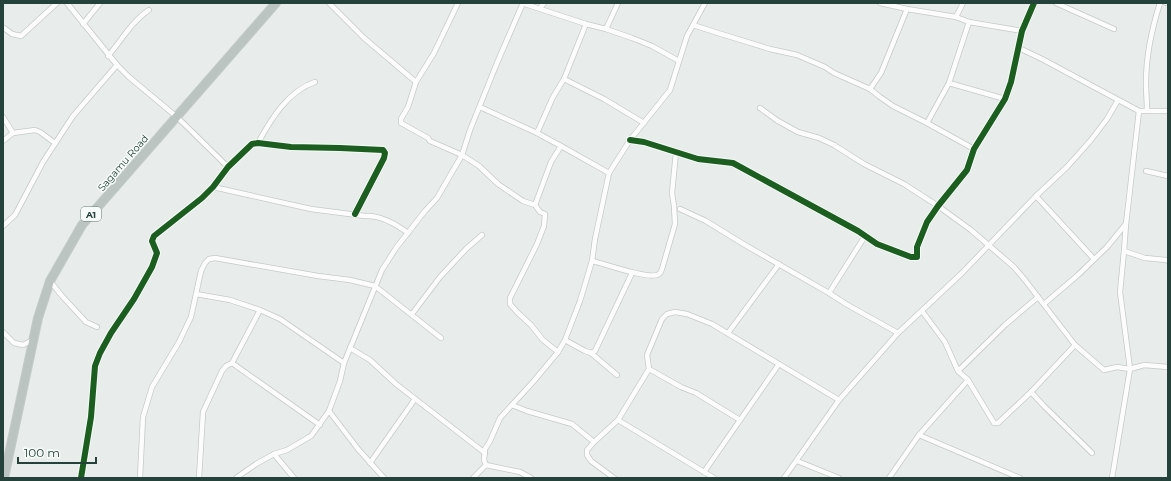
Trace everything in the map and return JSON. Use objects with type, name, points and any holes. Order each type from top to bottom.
[{"type":"highway","name":"Sagamu Road","points":[[4,478],[5,461],[38,318],[50,281],[82,225],[275,3]]},
{"type":"street","points":[[4,28],[12,34],[21,36],[57,3]]},
{"type":"street","points":[[67,3],[108,56],[129,77],[177,117],[228,167]]},
{"type":"street","points":[[83,24],[100,3]]},
{"type":"street","points":[[329,3],[364,38],[416,82]]},
{"type":"street","points":[[458,3],[434,53],[416,82],[408,107],[401,119],[401,123],[428,138],[430,141],[462,155],[479,166],[498,184],[523,201],[535,205],[540,212],[545,214],[544,226],[537,244],[510,298],[510,304],[531,325],[543,340],[558,352]]},
{"type":"street","points":[[236,478],[256,464],[274,454],[287,450],[311,436],[320,426],[329,410],[340,381],[344,363],[382,270],[396,248],[437,198],[462,155],[470,130],[523,3],[586,24],[606,29],[652,46],[679,61]]},
{"type":"street","points":[[540,8],[544,3]]},
{"type":"street","points":[[606,29],[618,3]]},
{"type":"street","points":[[486,465],[484,460],[485,449],[500,418],[558,352],[565,340],[580,301],[592,261],[595,239],[609,173],[630,140],[670,90],[686,36],[694,25],[705,3]]},
{"type":"street","points":[[880,3],[893,4],[907,9],[956,17],[970,22],[1022,31]]},
{"type":"street","points":[[956,17],[963,3]]},
{"type":"street","points":[[630,140],[644,142],[698,159],[733,163],[877,244],[911,257],[916,257],[917,247],[927,222],[967,170],[974,149],[1006,99],[1022,31],[1034,3]]},
{"type":"street","points":[[1056,3],[1114,30]]},
{"type":"street","points":[[1148,111],[1146,73],[1155,18],[1160,3]]},
{"type":"street","points":[[870,89],[881,73],[907,9]]},
{"type":"street","points":[[108,56],[129,29],[149,10]]},
{"type":"street","points":[[927,123],[949,83],[970,22]]},
{"type":"street","points":[[538,133],[553,97],[564,79],[586,24]]},
{"type":"street","points":[[694,25],[770,49],[797,55],[825,67],[834,74],[870,89],[893,106],[974,149]]},
{"type":"street","points":[[1019,48],[1042,58],[1139,111],[1168,111]]},
{"type":"street","points":[[3,226],[15,215],[43,162],[73,116],[117,65]]},
{"type":"street","points":[[564,79],[604,99],[644,123]]},
{"type":"street","points":[[258,143],[287,100],[294,93],[315,82]]},
{"type":"street","points":[[949,83],[1006,99]]},
{"type":"street","points":[[784,478],[839,400],[898,333],[962,273],[1036,196],[1067,167],[1107,119],[1118,100]]},
{"type":"street","points":[[480,108],[538,133],[609,173]]},
{"type":"street","points":[[760,108],[778,121],[798,132],[819,138],[834,145],[864,164],[904,184],[959,220],[1014,267],[1075,345],[1104,370],[1117,367],[1130,368],[1144,365],[1168,367]]},
{"type":"street","points":[[1112,478],[1130,368],[1120,292],[1139,111]]},
{"type":"street","points":[[3,117],[13,133]]},
{"type":"street","points":[[3,140],[13,133],[34,130],[40,132],[55,143]]},
{"type":"street","points":[[81,478],[91,417],[95,366],[111,333],[134,299],[152,267],[156,253],[152,238],[202,198],[213,187],[228,167],[248,147],[252,144],[258,143],[291,147],[383,150],[385,153],[384,158],[355,214]]},
{"type":"street","points":[[535,205],[551,162],[561,146]]},
{"type":"street","points":[[592,261],[632,273],[654,276],[659,274],[662,269],[675,224],[672,193],[676,152]]},
{"type":"street","points":[[1146,171],[1168,176]]},
{"type":"street","points":[[213,187],[311,209],[372,216],[398,225],[408,233]]},
{"type":"street","points":[[1036,196],[1094,259]]},
{"type":"street","points":[[680,209],[706,221],[898,333]]},
{"type":"street","points":[[1044,304],[1107,248],[1126,224]]},
{"type":"street","points":[[412,314],[440,277],[466,249],[482,235]]},
{"type":"street","points":[[829,293],[865,236]]},
{"type":"street","points":[[1124,251],[1145,258],[1168,261]]},
{"type":"street","points":[[140,478],[144,416],[152,387],[179,342],[190,316],[201,271],[209,259],[215,258],[350,280],[375,286],[441,338]]},
{"type":"street","points":[[728,333],[779,264]]},
{"type":"street","points":[[591,353],[595,351],[632,273]]},
{"type":"street","points":[[50,281],[86,322],[97,328]]},
{"type":"street","points":[[196,294],[230,300],[260,310],[280,319],[344,363]]},
{"type":"street","points":[[958,371],[1004,325],[1038,297]]},
{"type":"street","points":[[199,478],[203,412],[222,371],[226,366],[232,363],[260,310]]},
{"type":"street","points":[[922,311],[945,342],[958,371],[968,380],[994,424],[998,423],[1031,392],[1075,345]]},
{"type":"street","points":[[614,478],[591,461],[587,455],[588,450],[594,442],[618,420],[650,369],[648,355],[662,319],[667,314],[675,312],[687,314],[712,324],[839,400]]},
{"type":"street","points":[[3,332],[14,343],[23,345],[33,340]]},
{"type":"street","points":[[565,340],[591,353],[617,376]]},
{"type":"street","points":[[350,348],[370,360],[396,384],[485,453]]},
{"type":"street","points":[[232,363],[320,426]]},
{"type":"street","points":[[704,472],[779,364]]},
{"type":"street","points":[[650,369],[681,387],[696,393],[740,420]]},
{"type":"street","points":[[889,478],[919,435],[968,380]]},
{"type":"street","points":[[1031,392],[1092,453]]},
{"type":"street","points":[[370,463],[415,399]]},
{"type":"street","points":[[512,405],[572,424],[594,442]]},
{"type":"street","points":[[329,410],[370,463],[384,478]]},
{"type":"street","points":[[618,420],[714,478]]},
{"type":"street","points":[[919,435],[1020,478]]},
{"type":"street","points":[[274,454],[294,478]]},
{"type":"street","points":[[797,461],[839,478]]},
{"type":"street","points":[[474,478],[486,465]]},
{"type":"street","points":[[486,465],[520,472],[531,478]]},
{"type":"cycle path","points":[[630,140],[644,142],[698,159],[733,163],[858,231],[877,244],[911,257],[917,257],[917,247],[927,222],[967,170],[974,149],[1005,99],[1011,82],[1022,31],[1034,3]]},
{"type":"cycle path","points":[[81,478],[91,417],[95,366],[111,333],[134,299],[152,267],[157,253],[152,241],[154,236],[202,198],[213,187],[228,167],[252,144],[258,143],[291,147],[383,150],[385,153],[384,158],[355,214]]}]
